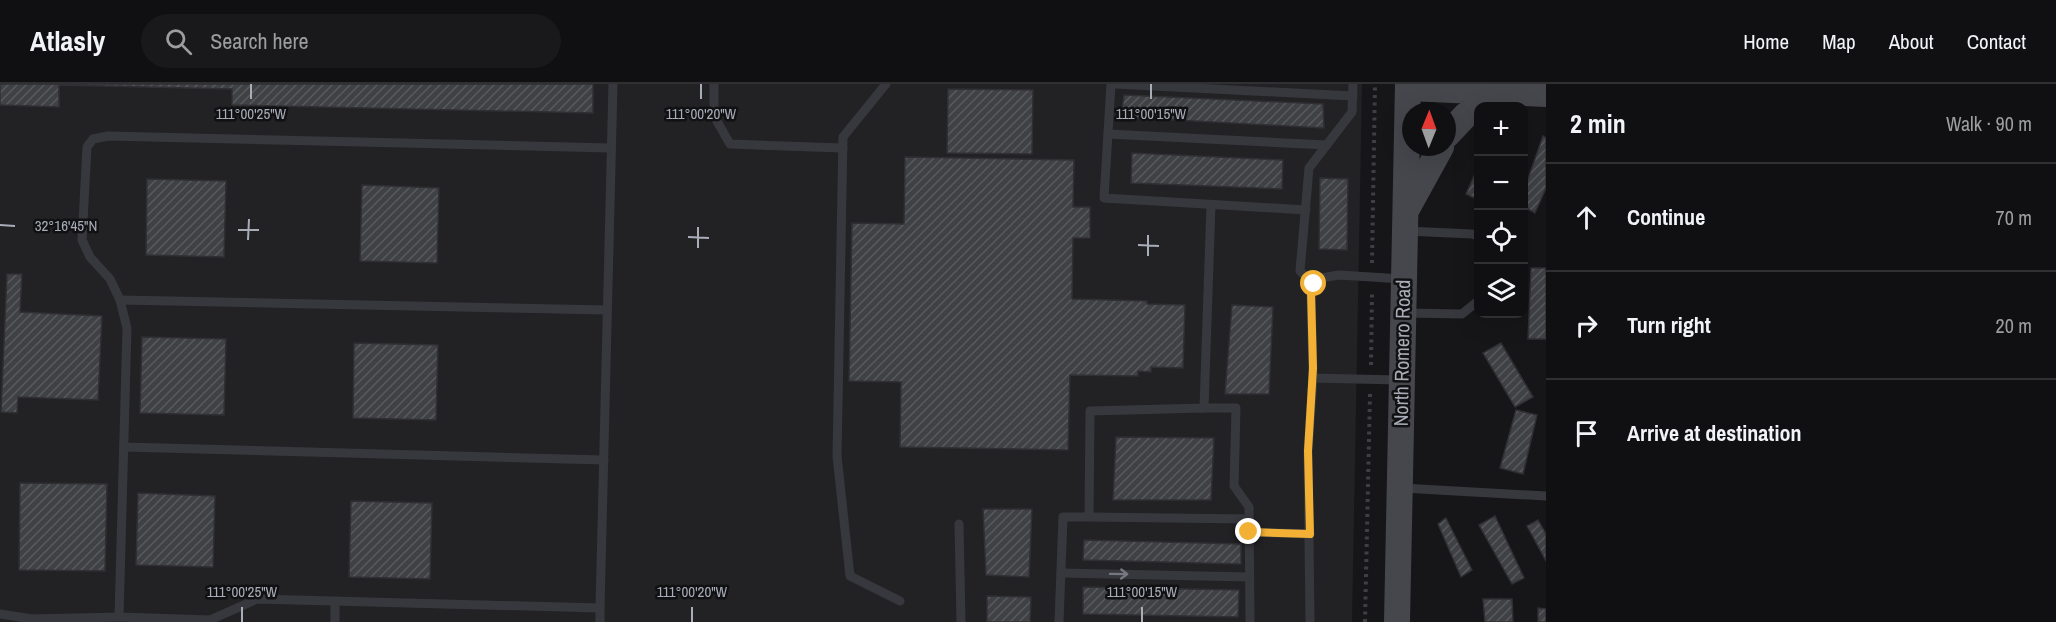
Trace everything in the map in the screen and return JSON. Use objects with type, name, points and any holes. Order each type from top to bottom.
[{"type":"street","points":[[1408,86],[1546,94]]},
{"type":"street","name":"North Romero Road","points":[[1397,622],[1408,86]]},
{"type":"street","points":[[1494,102],[1518,93]]},
{"type":"street","points":[[1456,126],[1474,110]]},
{"type":"street","points":[[1405,222],[1436,156]]},
{"type":"lane","points":[[600,622],[613,84]]},
{"type":"lane","points":[[714,84],[714,116],[730,144],[843,148]]},
{"type":"lane","points":[[886,84],[843,137],[837,456],[850,576],[900,601]]},
{"type":"lane","points":[[1111,84],[1104,198],[1306,210]]},
{"type":"lane","points":[[1115,84],[1353,96]]},
{"type":"lane","points":[[1314,284],[1300,271],[1309,168],[1352,112],[1353,84]]},
{"type":"lane","points":[[1107,134],[1327,145]]},
{"type":"lane","points":[[119,618],[127,328],[120,300],[110,279],[90,257],[82,240],[87,147],[93,139],[120,137],[611,147]]},
{"type":"lane","points":[[1201,408],[1204,408],[1211,205]]},
{"type":"lane","points":[[1405,222],[1474,235]]},
{"type":"lane","points":[[1310,622],[1308,451],[1313,378],[1311,291],[1315,279],[1339,275],[1404,279]]},
{"type":"lane","points":[[120,300],[608,310]]},
{"type":"lane","points":[[1403,313],[1462,314],[1474,306]]},
{"type":"lane","points":[[1313,378],[1402,380]]},
{"type":"lane","points":[[1089,517],[1090,411],[1236,408],[1234,486],[1249,507],[1250,622]]},
{"type":"lane","points":[[124,447],[604,460]]},
{"type":"lane","points":[[1400,488],[1546,496]]},
{"type":"lane","points":[[1059,622],[1063,517],[1249,519]]},
{"type":"lane","points":[[959,524],[961,622]]},
{"type":"lane","points":[[1249,532],[1310,534]]},
{"type":"lane","points":[[1061,573],[1250,577]]},
{"type":"lane","points":[[0,614],[28,620],[119,618],[210,620],[257,598],[600,608]]},
{"type":"lane","points":[[335,601],[335,622]]},
{"type":"path","points":[[1365,622],[1375,84]]},
{"type":"shaded area","points":[[0,84],[1362,84],[1352,622],[0,622]]},
{"type":"building","points":[[0,84],[593,84],[593,113],[232,105],[232,89],[59,85],[59,107],[0,105]]},
{"type":"building","points":[[948,89],[1033,90],[1032,154],[947,153]]},
{"type":"building","points":[[1124,95],[1323,104],[1324,128],[1121,117]]},
{"type":"building","points":[[1543,136],[1546,138],[1546,188],[1535,213],[1528,209],[1528,179]]},
{"type":"building","points":[[1132,153],[1283,160],[1282,189],[1131,183]]},
{"type":"building","points":[[905,157],[1074,160],[1073,207],[1090,207],[1090,238],[1073,238],[1072,299],[1147,301],[1147,304],[1185,305],[1183,368],[1151,367],[1151,372],[1138,371],[1138,376],[1070,375],[1068,450],[900,447],[901,382],[849,381],[852,223],[904,224]]},
{"type":"building","points":[[1474,176],[1474,198],[1466,194]]},
{"type":"building","points":[[1320,178],[1348,179],[1347,250],[1319,249]]},
{"type":"building","points":[[147,179],[226,181],[224,257],[146,255]]},
{"type":"building","points":[[362,185],[439,188],[437,263],[360,261]]},
{"type":"building","points":[[1531,268],[1546,268],[1546,339],[1528,339]]},
{"type":"building","points":[[7,274],[22,274],[20,312],[102,316],[98,400],[18,397],[17,413],[1,412]]},
{"type":"building","points":[[1232,305],[1273,307],[1269,394],[1225,394]]},
{"type":"building","points":[[142,337],[226,339],[224,415],[140,413]]},
{"type":"building","points":[[354,343],[438,345],[436,420],[353,418]]},
{"type":"building","points":[[1501,343],[1533,397],[1515,407],[1483,353]]},
{"type":"building","points":[[1516,410],[1537,415],[1523,474],[1500,468]]},
{"type":"building","points":[[1116,437],[1214,438],[1211,500],[1113,500]]},
{"type":"building","points":[[20,483],[107,484],[105,571],[19,570]]},
{"type":"building","points":[[138,493],[215,496],[213,567],[136,565]]},
{"type":"building","points":[[351,501],[432,503],[430,579],[349,577]]},
{"type":"building","points":[[983,509],[1032,509],[1029,577],[986,575]]},
{"type":"building","points":[[1495,516],[1524,578],[1512,584],[1479,525]]},
{"type":"building","points":[[1446,518],[1472,570],[1461,577],[1438,524]]},
{"type":"building","points":[[1538,520],[1546,534],[1546,561],[1527,526]]},
{"type":"building","points":[[1084,540],[1241,544],[1241,564],[1083,560]]},
{"type":"building","points":[[1083,587],[1239,590],[1238,617],[1083,614]]},
{"type":"building","points":[[987,596],[1031,597],[1030,622],[987,622]]},
{"type":"building","points":[[1483,599],[1512,599],[1513,622],[1485,622]]},
{"type":"building","points":[[1538,608],[1546,609],[1546,622],[1538,622]]},
{"type":"route","points":[[1249,532],[1310,534],[1308,451],[1313,378],[1311,291],[1314,284]]}]
